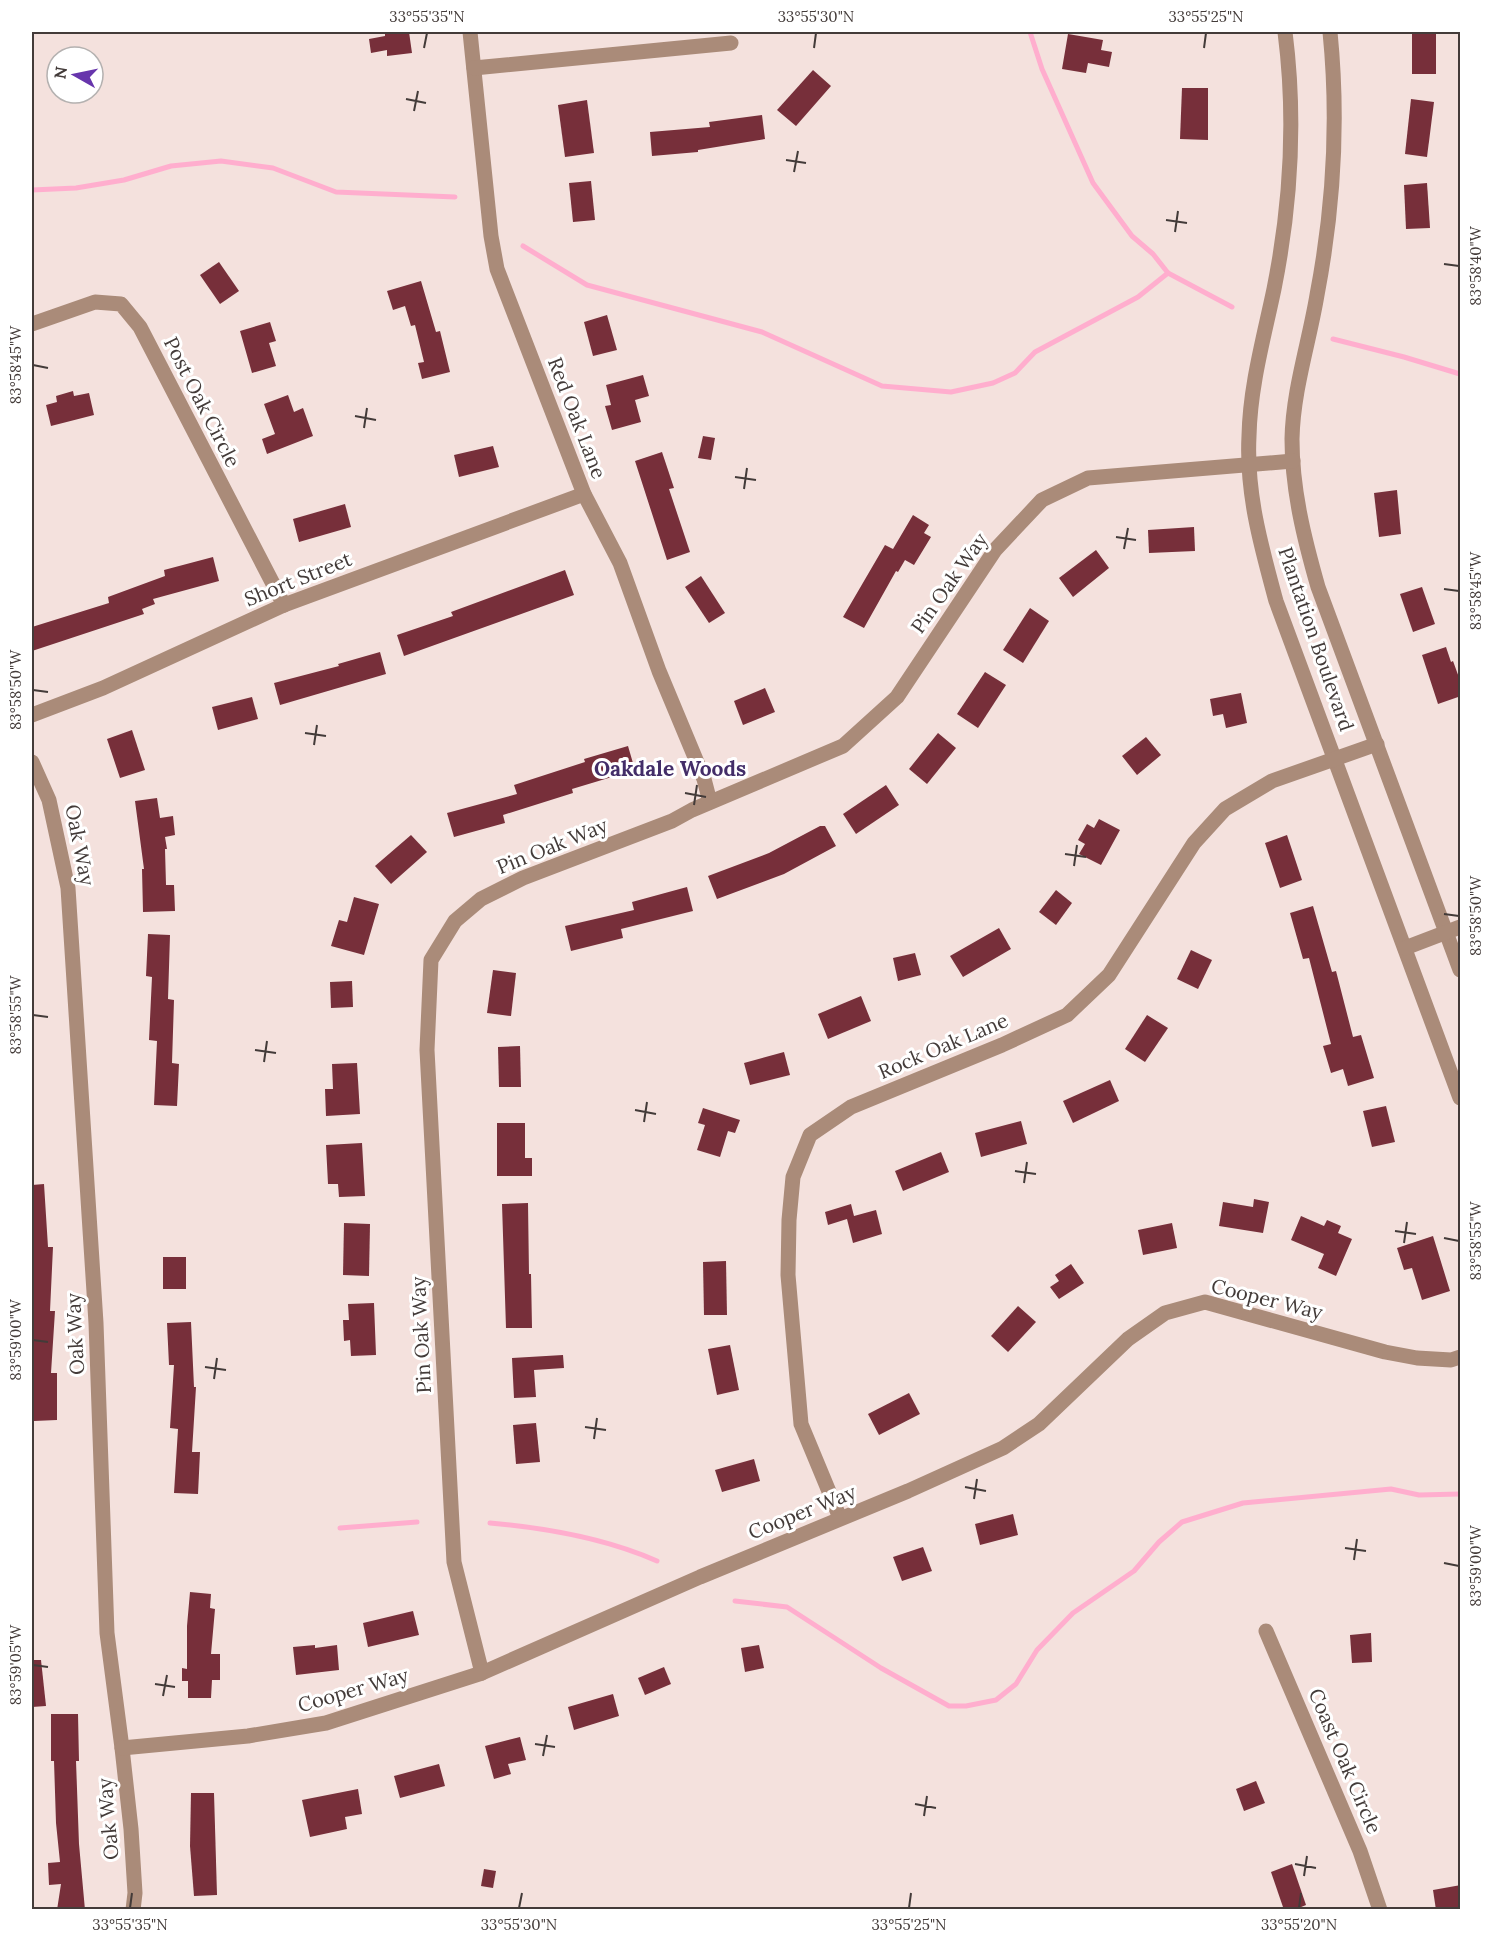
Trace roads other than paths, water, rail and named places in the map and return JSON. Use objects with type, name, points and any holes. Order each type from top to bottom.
[{"type":"street","name":"Red Oak Lane","points":[[470,32],[491,236],[497,269],[584,494],[620,563],[659,671],[704,779],[710,802]]},
{"type":"street","name":"Plantation Boulevard","points":[[1286,32],[1291,92],[1287,205],[1274,288],[1260,347],[1251,406],[1248,436],[1252,502],[1258,536],[1276,601],[1461,1098]]},
{"type":"street","name":"Plantation Boulevard","points":[[1330,32],[1335,100],[1331,210],[1317,297],[1303,355],[1294,412],[1293,461],[1296,496],[1301,526],[1318,587],[1377,744],[1454,930],[1461,970]]},
{"type":"street","points":[[474,68],[731,43]]},
{"type":"street","name":"Post Oak Circle","points":[[32,324],[95,302],[121,304],[140,327],[284,605]]},
{"type":"street","name":"Pin Oak Way","points":[[482,1673],[454,1562],[427,1050],[431,960],[455,921],[481,899],[523,878],[672,821],[710,802],[843,746],[897,697],[995,549],[1042,500],[1088,478],[1293,461]]},
{"type":"street","name":"Short Street","points":[[32,715],[103,688],[284,605],[584,494]]},
{"type":"street","name":"Rock Oak Lane","points":[[840,1518],[801,1424],[789,1287],[789,1220],[793,1177],[810,1135],[851,1107],[1002,1045],[1067,1015],[1109,975],[1194,843],[1225,809],[1272,781],[1377,744]]},
{"type":"street","name":"Oak Way","points":[[32,762],[49,800],[68,888],[96,1323],[107,1634],[123,1748],[132,1840],[135,1893],[133,1910]]},
{"type":"street","points":[[1405,948],[1454,930]]},
{"type":"street","name":"Cooper Way","points":[[123,1748],[248,1736],[326,1723],[482,1673],[651,1598],[908,1491],[1003,1448],[1039,1424],[1128,1339],[1165,1313],[1205,1302],[1385,1352],[1417,1358],[1451,1360],[1461,1357]]},
{"type":"street","name":"Coast Oak Circle","points":[[1266,1631],[1360,1851],[1380,1910]]},
{"type":"waterway","points":[[1030,32],[1042,69],[1093,183],[1132,236],[1153,254],[1168,273],[1232,307]]},
{"type":"waterway","points":[[32,190],[76,188],[124,180],[171,166],[221,161],[273,168],[336,192],[455,197]]},
{"type":"waterway","points":[[523,246],[587,285],[762,332],[882,386],[951,392],[993,383],[1015,373],[1035,352],[1138,297],[1168,273]]},
{"type":"waterway","points":[[1333,339],[1460,374]]},
{"type":"waterway","points":[[735,1601],[787,1607],[881,1668],[949,1706],[966,1706],[996,1700],[1016,1684],[1037,1650],[1073,1613],[1134,1571],[1159,1542],[1182,1522],[1243,1503],[1391,1489],[1419,1495],[1460,1494]]},
{"type":"waterway","points":[[340,1528],[417,1522]]},
{"type":"waterway","points":[[490,1523],[575,1535],[617,1546],[657,1561]]},
{"type":"district","name":"Oakdale Woods","points":[[670,769]]}]
